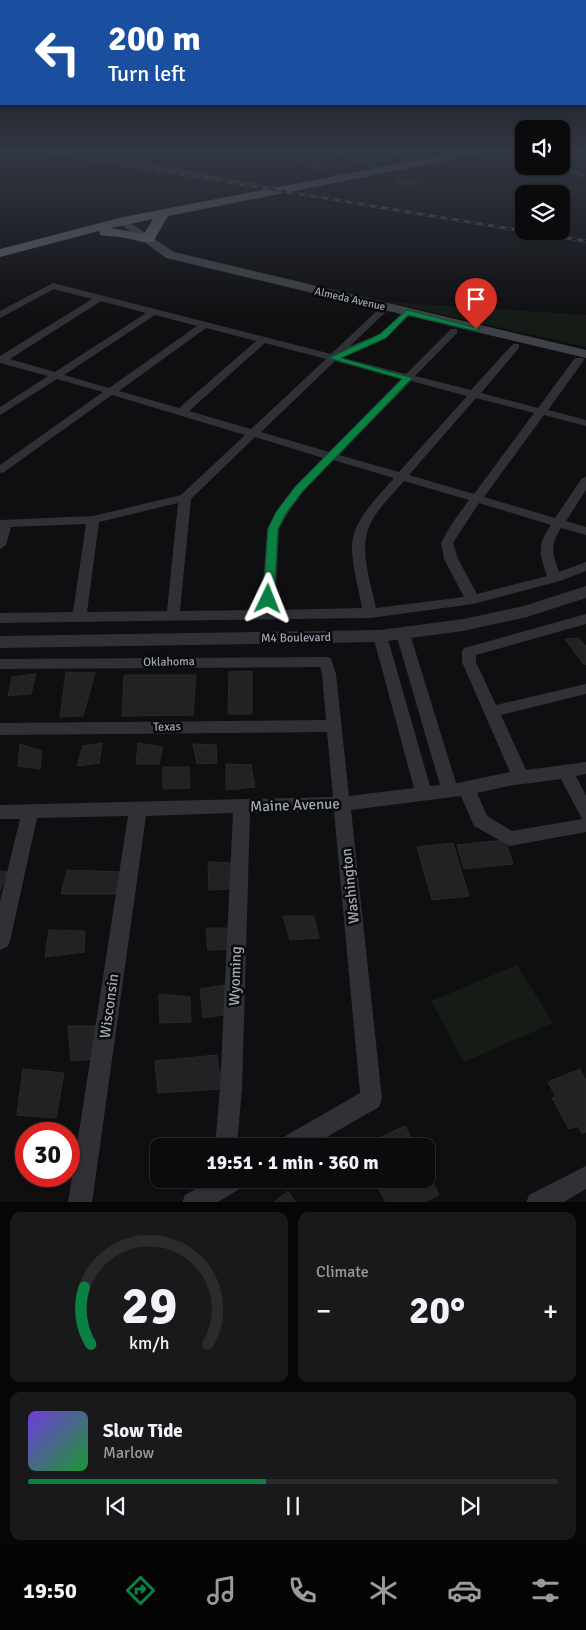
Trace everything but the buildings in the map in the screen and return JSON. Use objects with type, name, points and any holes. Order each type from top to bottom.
[{"type":"highway","points":[[0,252],[124,221],[193,208]]},
{"type":"highway","points":[[85,230],[123,233],[148,239],[163,214]]},
{"type":"main road","name":"Almeda Avenue","points":[[124,221],[170,255],[190,261],[582,357]]},
{"type":"street","points":[[0,315],[53,286],[586,424]]},
{"type":"street","points":[[1,360],[100,298]]},
{"type":"street","points":[[0,546],[3,524],[93,520],[185,498],[385,308]]},
{"type":"street","points":[[3,408],[153,312]]},
{"type":"street","points":[[333,358],[383,336],[407,313]]},
{"type":"street","points":[[0,470],[205,325]]},
{"type":"street","points":[[268,615],[273,529],[282,512],[299,490],[331,456],[454,331]]},
{"type":"street","points":[[181,412],[263,340]]},
{"type":"street","points":[[370,613],[358,549],[362,528],[375,507],[516,346]]},
{"type":"street","points":[[473,600],[451,559],[447,543],[457,525],[582,357]]},
{"type":"street","points":[[1,360],[586,531]]},
{"type":"street","points":[[555,578],[546,555],[548,538],[586,481]]},
{"type":"street","points":[[173,616],[185,498]]},
{"type":"street","points":[[79,618],[93,520]]},
{"type":"street","points":[[0,618],[370,613],[473,600],[555,578],[586,566]]},
{"type":"street","name":"M4 Boulevard","points":[[0,642],[380,636],[463,625],[527,611],[586,592]]},
{"type":"street","points":[[521,778],[493,711],[469,662],[469,652],[586,619]]},
{"type":"street","points":[[403,634],[458,790],[480,820],[510,839],[586,825]]},
{"type":"street","points":[[380,636],[424,794]]},
{"type":"street","name":"Oklahoma","points":[[0,664],[310,661],[326,662],[329,674]]},
{"type":"street","name":"Washington","points":[[304,1138],[371,1098],[329,674]]},
{"type":"street","points":[[493,711],[586,689]]},
{"type":"street","name":"Texas","points":[[0,729],[334,726]]},
{"type":"street","name":"Maine Avenue","points":[[0,812],[342,804],[458,790],[586,768]]},
{"type":"street","points":[[566,772],[586,814]]},
{"type":"street","name":"Wyoming","points":[[227,1138],[242,806]]},
{"type":"street","name":"Wisconsin","points":[[80,1202],[138,809]]},
{"type":"street","points":[[0,941],[30,811]]},
{"type":"street","points":[[551,1199],[586,1177]]},
{"type":"street","points":[[193,1202],[216,1188]]},
{"type":"shaded area","points":[[387,302],[586,315],[586,347]]},
{"type":"shaded area","points":[[517,965],[553,1023],[464,1062],[431,1001]]},
{"type":"railway","points":[[385,208],[586,241]]},
{"type":"route","points":[[268,599],[273,529],[282,512],[299,490],[408,378],[333,358],[383,336],[407,313],[476,329]]}]
